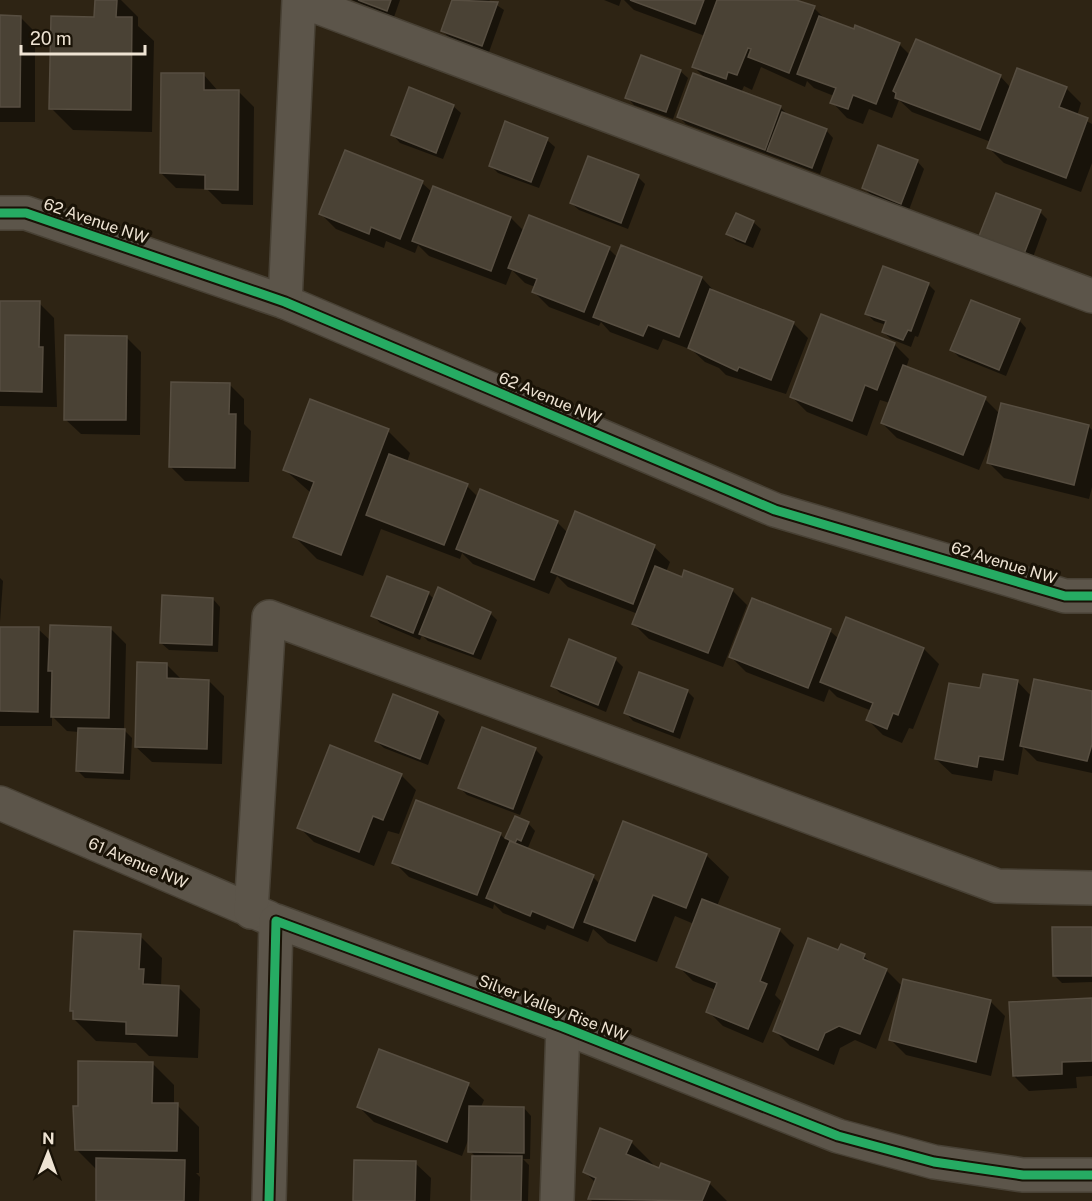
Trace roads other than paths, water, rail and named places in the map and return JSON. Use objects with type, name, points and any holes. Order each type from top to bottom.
[{"type":"street","points":[[285,302],[299,0],[1092,296]]},
{"type":"street","name":"62 Avenue NW","points":[[0,213],[26,213],[285,302],[775,510],[1065,597],[1092,596]]},
{"type":"street","points":[[269,1201],[263,916],[269,617],[997,886],[1092,888]]},
{"type":"street","name":"61 Avenue NW","points":[[0,803],[263,916]]},
{"type":"street","name":"Silver Valley Rise NW","points":[[263,916],[563,1026],[838,1137],[934,1162],[1023,1174],[1092,1175]]},
{"type":"street","points":[[557,1201],[563,1026]]}]
